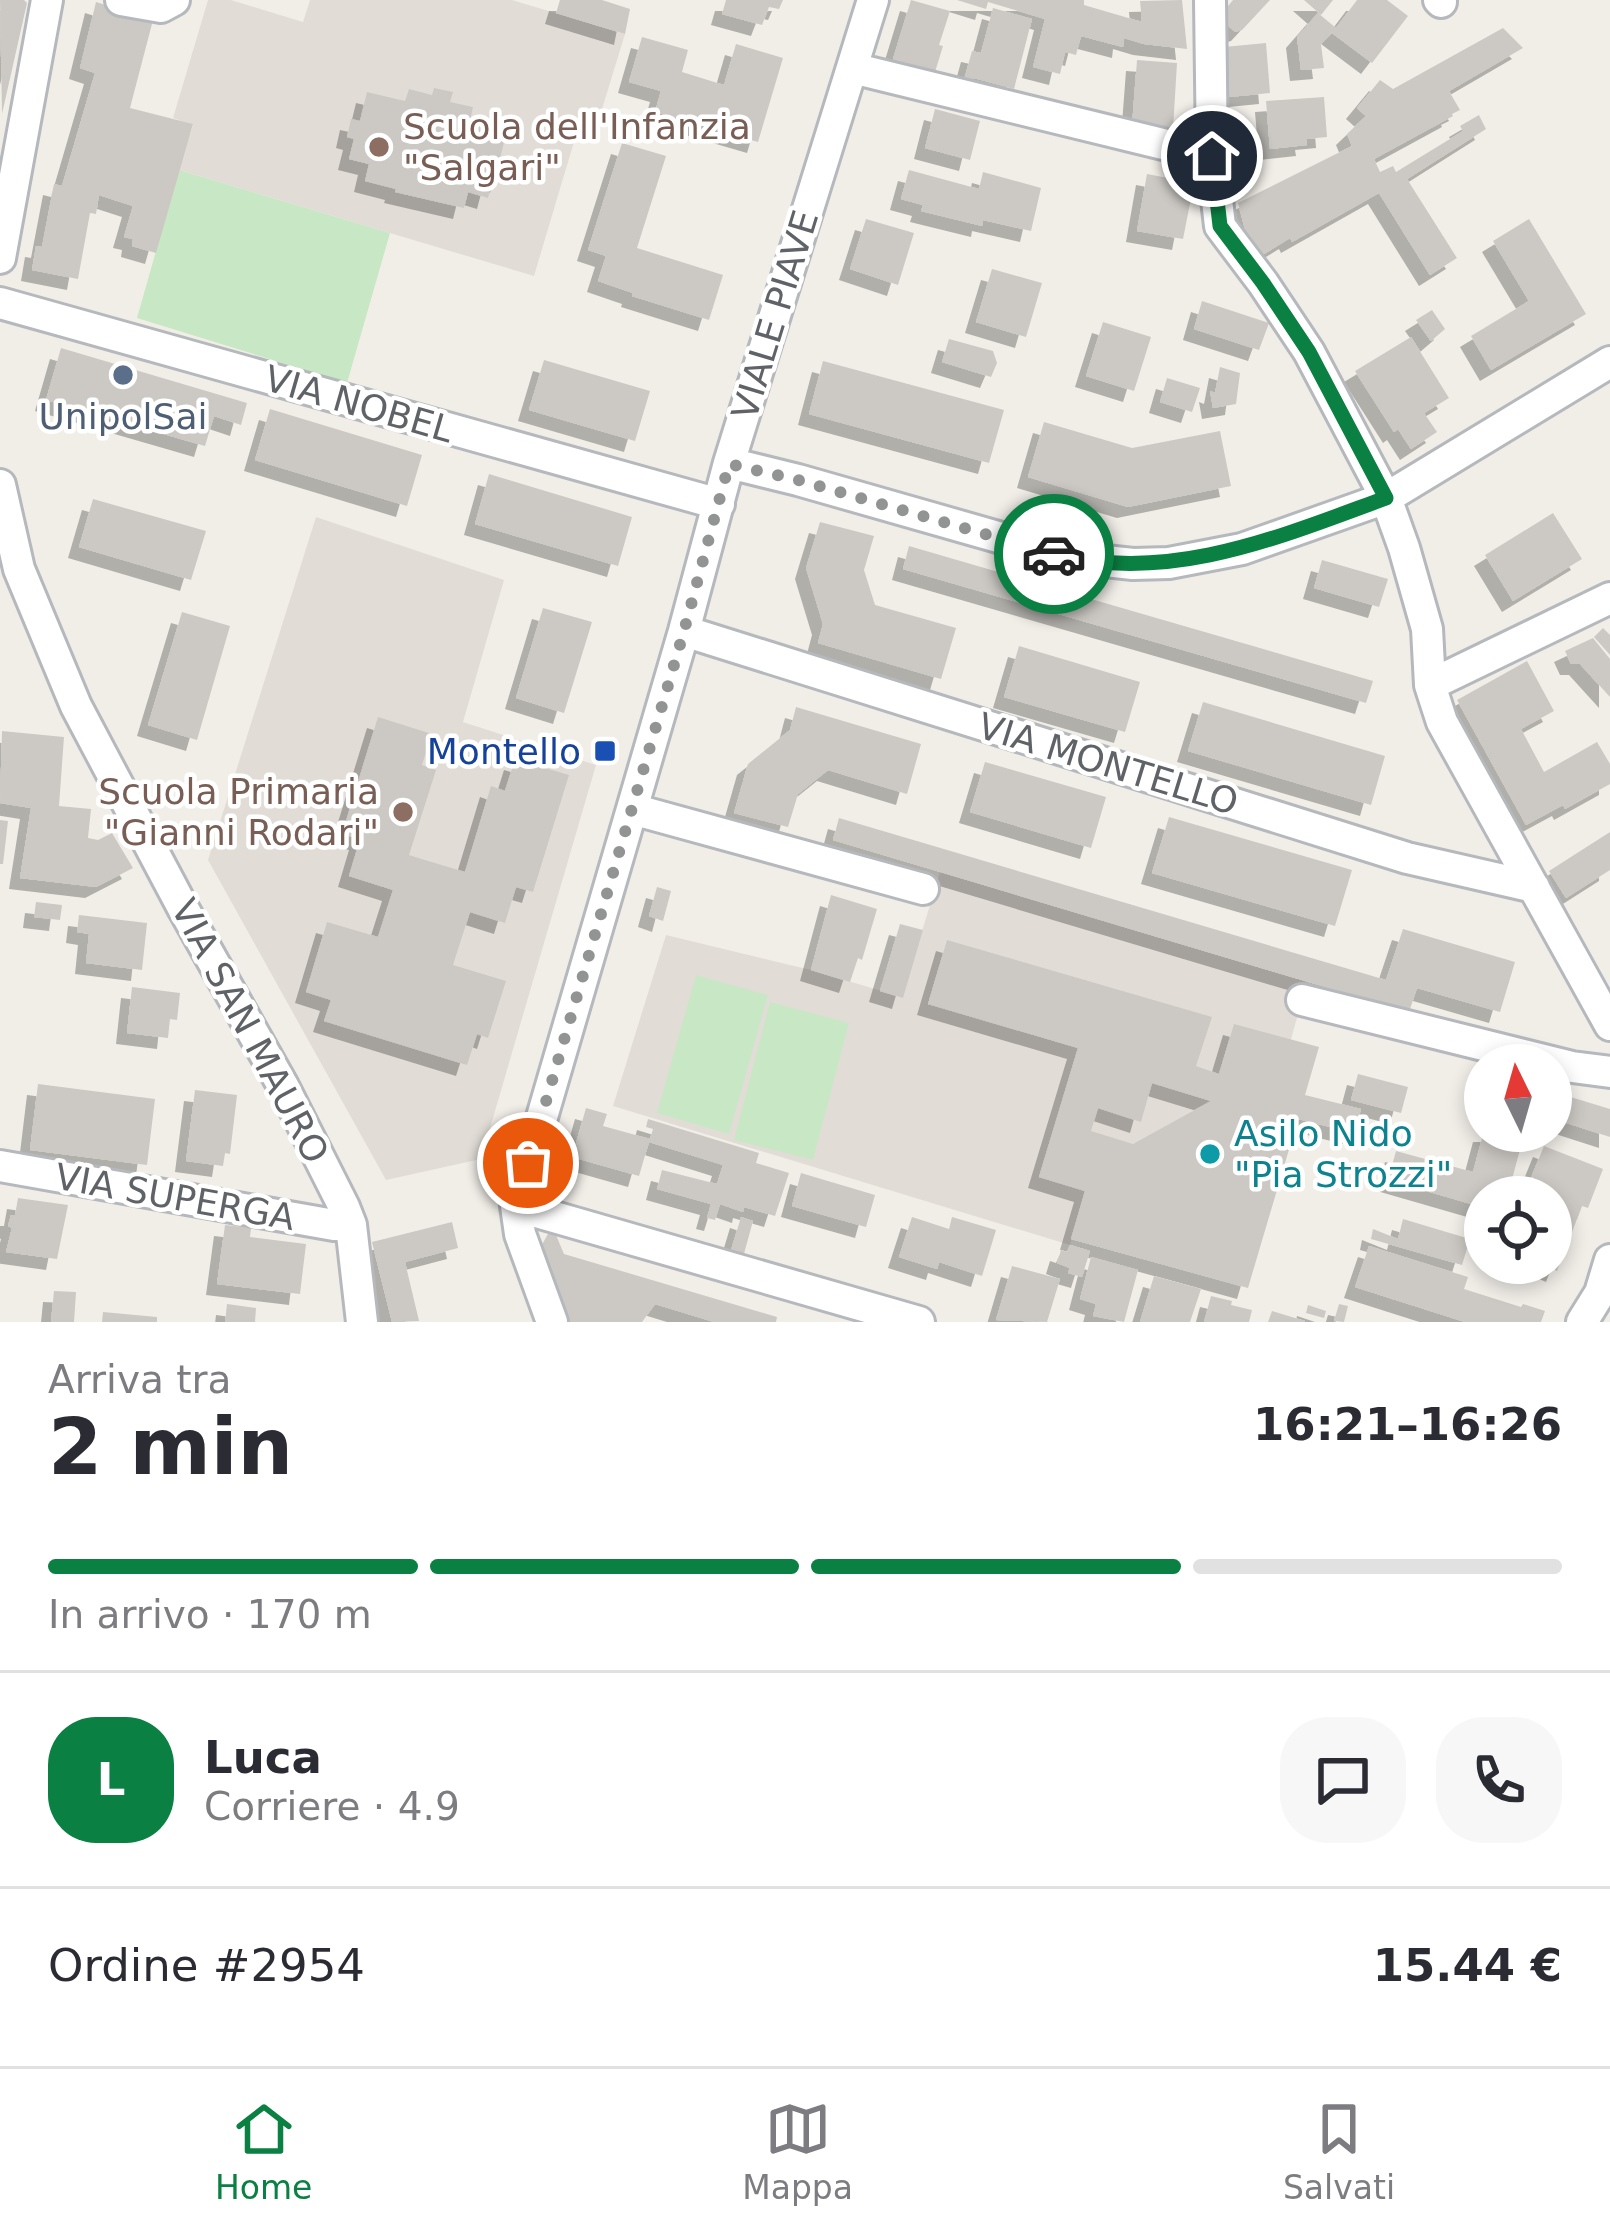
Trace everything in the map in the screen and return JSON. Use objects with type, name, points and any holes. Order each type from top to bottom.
[{"type":"street","points":[[0,258],[47,0]]},
{"type":"street","points":[[121,0],[161,7],[174,0]]},
{"type":"street","name":"VIALE PIAVE","points":[[516,1206],[729,464],[873,0]]},
{"type":"street","points":[[1211,1],[1212,156],[1220,226],[1309,352],[1386,498],[1427,629],[1430,686],[1442,722],[1610,1024]]},
{"type":"street","points":[[852,68],[1212,156]]},
{"type":"street","name":"VIA NOBEL","points":[[0,303],[718,504]]},
{"type":"street","points":[[729,464],[1068,557],[1168,563],[1224,554],[1386,498],[1610,362]]},
{"type":"street","name":"VIA SAN MAURO","points":[[0,485],[19,569],[76,706],[283,1086],[351,1225],[362,1322]]},
{"type":"street","points":[[1430,686],[1610,598]]},
{"type":"street","name":"VIA MONTELLO","points":[[684,631],[1407,858],[1534,887]]},
{"type":"street","points":[[632,809],[923,889]]},
{"type":"street","points":[[1302,1000],[1572,1067],[1610,1072]]},
{"type":"street","name":"VIA SUPERGA","points":[[0,1166],[351,1225]]},
{"type":"street","points":[[552,1322],[520,1234],[516,1206],[919,1322]]},
{"type":"street","points":[[1582,1322],[1605,1293],[1610,1260]]},
{"type":"shaded area","name":"Scuola dell'Infanzia \"Salgari\"","points":[[208,0],[231,0],[303,22],[310,0],[512,0],[625,34],[599,119],[582,115],[534,276],[179,170],[193,125],[173,118]]},
{"type":"shaded area","name":"Scuola Primaria \"Gianni Rodari\"","points":[[316,517],[504,580],[463,722],[596,765],[481,1159],[386,1180],[208,860]]},
{"type":"shaded area","points":[[940,872],[1307,982],[1269,1118],[1085,1192],[1070,1245],[613,1106],[666,935],[902,997]]},
{"type":"green space","points":[[179,170],[390,233],[347,383],[137,318]]},
{"type":"green space","points":[[696,975],[768,995],[729,1134],[657,1113]]},
{"type":"green space","points":[[770,1002],[849,1023],[813,1160],[734,1140]]},
{"type":"building","points":[[0,0],[27,3],[2,114]]},
{"type":"building","points":[[560,0],[602,0],[630,9],[625,34],[556,13]]},
{"type":"building","points":[[726,0],[783,0],[779,9],[769,7],[762,25],[722,14]]},
{"type":"building","points":[[911,0],[950,11],[935,72],[893,59]]},
{"type":"building","points":[[957,0],[1084,0],[1084,5],[1142,22],[1140,1],[1182,0],[1187,49],[1124,38],[1123,47],[1081,36],[1076,55],[1065,52],[1060,74],[1033,67],[1045,19],[988,2],[986,9]]},
{"type":"building","points":[[1233,0],[1270,0],[1235,32],[1219,17]]},
{"type":"building","points":[[1304,0],[1333,0],[1321,15]]},
{"type":"building","points":[[1357,0],[1387,0],[1408,16],[1372,63],[1332,33],[1321,44],[1324,68],[1301,70],[1297,37],[1318,13],[1336,28]]},
{"type":"building","points":[[96,2],[153,20],[130,108],[193,124],[156,253],[132,246],[133,239],[124,237],[133,206],[99,195],[96,214],[90,213],[78,279],[32,270],[36,246],[42,247],[54,184],[62,186],[95,73],[80,68]]},
{"type":"building","points":[[993,8],[1032,19],[1014,89],[974,78],[973,83],[964,80],[972,51],[981,53]]},
{"type":"building","points":[[1503,28],[1523,48],[1449,91],[1460,110],[1453,116],[1374,159],[1380,172],[1393,166],[1396,172],[1463,131],[1460,126],[1479,115],[1486,129],[1407,179],[1457,258],[1430,275],[1379,193],[1259,257],[1248,241],[1238,203],[1352,146],[1347,134],[1366,116],[1357,108],[1380,80],[1393,89]]},
{"type":"building","points":[[642,37],[688,50],[682,72],[724,85],[736,44],[783,58],[758,142],[655,112],[661,91],[629,82]]},
{"type":"building","points":[[1266,43],[1270,93],[1229,97],[1224,47]]},
{"type":"building","points":[[1137,60],[1177,63],[1173,129],[1132,126]]},
{"type":"building","points":[[434,88],[453,92],[450,102],[473,107],[470,121],[507,130],[499,163],[506,164],[501,182],[493,179],[488,198],[468,192],[464,208],[365,181],[369,164],[349,159],[354,139],[347,137],[351,119],[360,121],[367,92],[405,101],[409,89],[432,95]]},
{"type":"building","points":[[1324,97],[1327,137],[1306,139],[1307,145],[1270,149],[1266,101]]},
{"type":"building","points":[[935,109],[980,121],[970,160],[925,148]]},
{"type":"building","points":[[622,143],[666,156],[637,248],[723,275],[709,320],[598,281],[606,256],[588,250]]},
{"type":"building","points":[[909,170],[979,189],[983,172],[1041,188],[1031,231],[983,220],[982,226],[921,211],[923,205],[901,199]]},
{"type":"building","points":[[1147,174],[1194,183],[1183,239],[1137,231]]},
{"type":"building","points":[[866,219],[914,233],[898,285],[850,269]]},
{"type":"building","points":[[1529,219],[1586,314],[1491,370],[1471,336],[1529,301],[1493,241]]},
{"type":"building","points":[[992,269],[1042,283],[1026,337],[976,322]]},
{"type":"building","points":[[1202,301],[1269,323],[1259,350],[1194,329]]},
{"type":"building","points":[[1432,310],[1445,329],[1431,341],[1416,320]]},
{"type":"building","points":[[1103,322],[1151,337],[1134,391],[1086,376]]},
{"type":"building","points":[[1411,337],[1449,398],[1424,413],[1437,432],[1411,449],[1398,429],[1394,432],[1355,371]]},
{"type":"building","points":[[949,339],[993,351],[997,363],[991,377],[942,362]]},
{"type":"building","points":[[61,348],[247,403],[241,425],[214,416],[205,446],[46,400]]},
{"type":"building","points":[[544,360],[650,391],[635,441],[529,410]]},
{"type":"building","points":[[823,361],[1004,410],[989,463],[809,414]]},
{"type":"building","points":[[1220,367],[1240,373],[1236,404],[1213,408],[1210,391],[1215,393]]},
{"type":"building","points":[[1167,378],[1200,388],[1192,412],[1160,402]]},
{"type":"building","points":[[270,409],[422,455],[407,506],[255,460]]},
{"type":"building","points":[[1044,422],[1132,448],[1220,431],[1231,486],[1128,507],[1028,477]]},
{"type":"building","points":[[489,474],[632,517],[618,566],[475,524]]},
{"type":"building","points":[[93,499],[206,531],[191,580],[79,547]]},
{"type":"building","points":[[1553,513],[1582,559],[1513,601],[1485,555]]},
{"type":"building","points":[[820,522],[874,536],[864,570],[875,605],[956,628],[941,679],[818,643],[823,624],[806,568]]},
{"type":"building","points":[[909,546],[1373,681],[1366,703],[903,569]]},
{"type":"building","points":[[1322,560],[1388,579],[1379,607],[1314,588]]},
{"type":"building","points":[[543,608],[592,622],[564,713],[516,698]]},
{"type":"building","points":[[182,612],[230,626],[197,740],[148,725]]},
{"type":"building","points":[[1603,628],[1610,635],[1610,655],[1594,637]]},
{"type":"building","points":[[1593,638],[1610,659],[1610,697],[1580,664],[1571,664],[1565,651]]},
{"type":"building","points":[[1019,646],[1140,682],[1125,732],[1004,697]]},
{"type":"building","points":[[1527,661],[1554,711],[1521,729],[1544,772],[1597,742],[1610,764],[1610,784],[1526,825],[1457,700]]},
{"type":"building","points":[[1203,702],[1385,756],[1371,805],[1188,751]]},
{"type":"building","points":[[796,707],[921,744],[907,794],[828,770],[798,794],[788,827],[734,813],[748,764],[790,730]]},
{"type":"building","points":[[378,717],[432,734],[422,765],[436,770],[409,855],[425,860],[465,872],[491,786],[505,791],[515,759],[569,775],[533,892],[516,887],[505,923],[470,912],[453,965],[506,981],[488,1038],[477,1034],[467,1065],[324,1021],[331,1000],[306,992],[327,922],[378,937],[393,890],[349,876],[360,839],[342,834]]},
{"type":"building","points":[[2,731],[64,737],[59,806],[91,809],[88,838],[98,840],[112,833],[133,868],[96,887],[20,878],[31,808],[0,803]]},
{"type":"building","points":[[985,762],[1106,797],[1091,848],[970,812]]},
{"type":"building","points":[[1169,817],[1352,870],[1335,926],[1152,873]]},
{"type":"building","points":[[839,818],[1386,980],[1403,929],[1515,962],[1500,1012],[1417,988],[1410,1009],[1379,1003],[833,840]]},
{"type":"building","points":[[0,820],[8,821],[3,864],[0,864]]},
{"type":"building","points":[[1610,832],[1610,870],[1566,898],[1549,871]]},
{"type":"building","points":[[657,887],[671,891],[663,921],[649,916]]},
{"type":"building","points":[[831,895],[877,909],[862,960],[858,958],[850,982],[811,970]]},
{"type":"building","points":[[36,902],[62,905],[60,920],[34,917]]},
{"type":"building","points":[[79,915],[147,923],[142,970],[86,963],[89,934],[77,932]]},
{"type":"building","points":[[900,924],[923,930],[903,998],[880,991]]},
{"type":"building","points":[[947,940],[1212,1017],[1196,1066],[1219,1074],[1234,1024],[1319,1047],[1305,1095],[1361,1109],[1354,1133],[1298,1119],[1248,1288],[1071,1239],[1085,1191],[1039,1177],[1078,1048],[928,1004]],"holes":[[[1152,1083],[1211,1101],[1133,1144],[1091,1131],[1098,1108],[1141,1122]]]},
{"type":"building","points":[[132,987],[180,993],[177,1020],[170,1019],[168,1038],[127,1033]]},
{"type":"building","points":[[1358,1074],[1408,1087],[1401,1113],[1351,1100]]},
{"type":"building","points":[[38,1084],[155,1099],[147,1165],[30,1150]]},
{"type":"building","points":[[195,1090],[237,1095],[230,1154],[225,1153],[223,1166],[186,1161]]},
{"type":"building","points":[[1572,1097],[1610,1109],[1610,1137],[1572,1125]]},
{"type":"building","points":[[586,1108],[607,1114],[603,1126],[650,1139],[653,1129],[646,1127],[648,1119],[759,1153],[756,1163],[789,1173],[775,1216],[720,1204],[715,1220],[707,1218],[711,1204],[657,1189],[662,1170],[717,1184],[723,1165],[649,1142],[639,1176],[572,1157]]},
{"type":"building","points":[[1396,1151],[1473,1172],[1478,1152],[1519,1152],[1513,1176],[1464,1176],[1464,1202],[1388,1180]]},
{"type":"building","points":[[1542,1152],[1559,1152],[1603,1169],[1588,1208],[1582,1206],[1572,1232],[1572,1176],[1532,1176]]},
{"type":"building","points":[[801,1173],[875,1195],[866,1227],[792,1206]]},
{"type":"building","points":[[18,1198],[68,1205],[57,1259],[6,1252],[12,1228],[8,1226]]},
{"type":"building","points":[[741,1217],[753,1221],[742,1261],[729,1257]]},
{"type":"building","points":[[912,1217],[949,1229],[952,1217],[996,1230],[982,1276],[939,1262],[937,1269],[899,1257]]},
{"type":"building","points":[[1403,1219],[1464,1237],[1462,1265],[1371,1239],[1373,1229],[1398,1239]]},
{"type":"building","points":[[452,1222],[458,1248],[405,1262],[419,1321],[392,1322],[372,1242]]},
{"type":"building","points":[[225,1225],[251,1228],[250,1237],[306,1244],[300,1294],[217,1284]]},
{"type":"building","points":[[549,1232],[556,1235],[564,1254],[777,1317],[776,1322],[714,1322],[655,1304],[642,1322],[570,1322],[539,1250]]},
{"type":"building","points":[[1070,1245],[1090,1251],[1082,1277],[1057,1263],[1061,1250],[1067,1252]]},
{"type":"building","points":[[1369,1246],[1464,1276],[1464,1289],[1545,1311],[1541,1322],[1465,1322],[1355,1287]]},
{"type":"building","points":[[1091,1257],[1138,1270],[1124,1322],[1093,1316],[1096,1304],[1080,1299]]},
{"type":"building","points":[[1012,1266],[1060,1279],[1047,1322],[996,1320]]},
{"type":"building","points":[[1154,1276],[1201,1289],[1190,1322],[1140,1322]]},
{"type":"building","points":[[54,1291],[76,1292],[74,1322],[51,1322]]},
{"type":"building","points":[[1211,1296],[1252,1310],[1249,1322],[1204,1322]]},
{"type":"building","points":[[227,1304],[256,1308],[255,1322],[225,1322]]},
{"type":"building","points":[[1339,1304],[1348,1306],[1344,1322],[1334,1321]]},
{"type":"building","points":[[1308,1305],[1326,1311],[1324,1318],[1306,1313]]},
{"type":"building","points":[[1272,1311],[1305,1321],[1305,1322],[1268,1322]]},
{"type":"building","points":[[103,1312],[157,1317],[157,1322],[102,1322]]},
{"type":"way so far","points":[[528,1163],[729,464],[1054,554]]},
{"type":"place","name":"Scuola dell'Infanzia \"Salgari\"","points":[[379,147]]},
{"type":"place","name":"UnipolSai","points":[[123,375]]},
{"type":"place","name":"Montello","points":[[605,751]]},
{"type":"place","name":"Scuola Primaria \"Gianni Rodari\"","points":[[403,812]]},
{"type":"place","name":"Asilo Nido \"Pia Strozzi\"","points":[[1210,1154]]},
{"type":"route","points":[[1054,554],[1133,564],[1206,558],[1386,498],[1309,352],[1220,226],[1212,156]]}]
